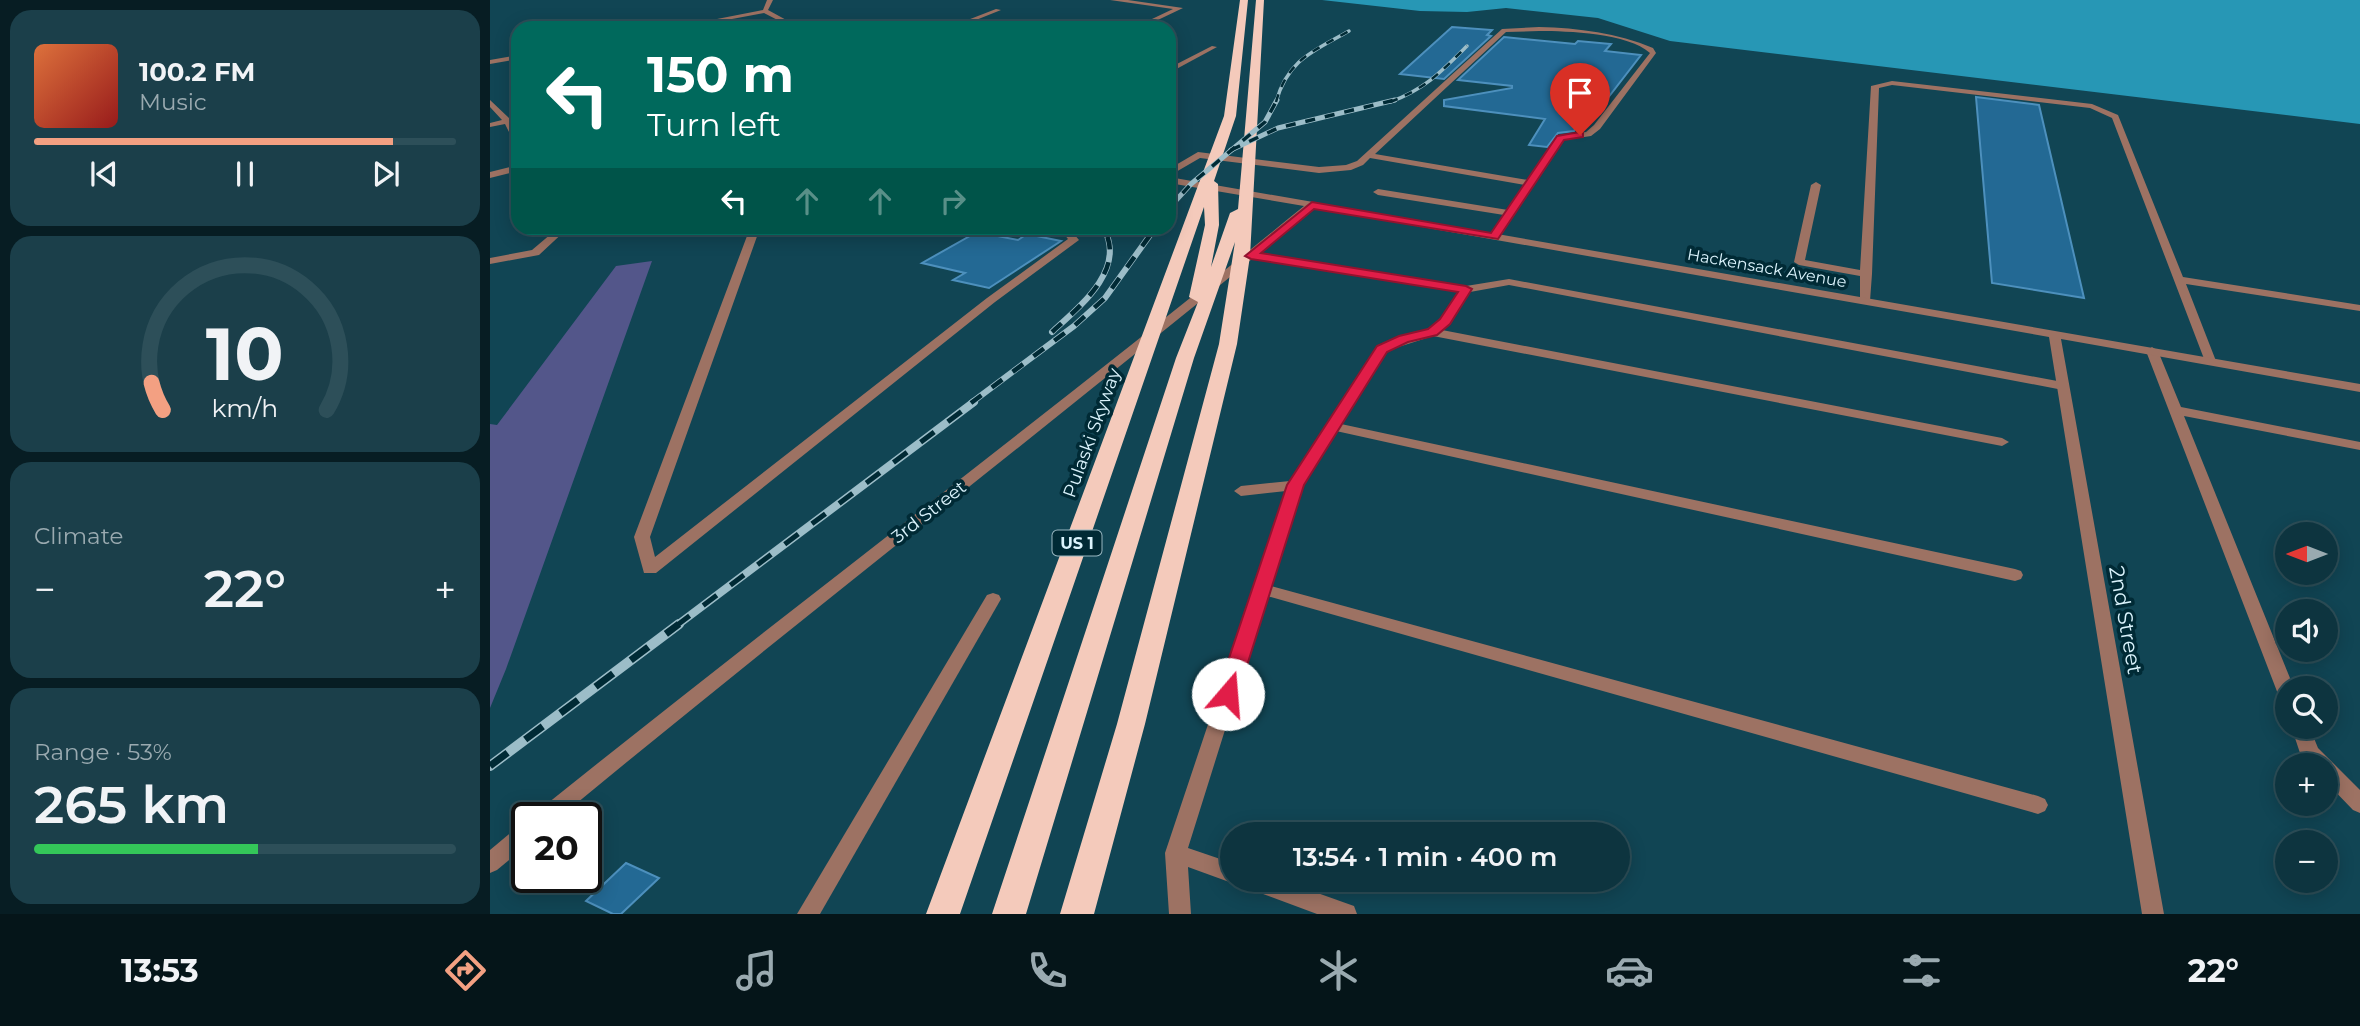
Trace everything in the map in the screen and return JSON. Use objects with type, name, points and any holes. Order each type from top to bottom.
[{"type":"highway","name":"Pulaski Skyway","points":[[943,914],[1230,116],[1244,0]]},
{"type":"highway","points":[[1077,914],[1131,724],[1228,344],[1242,256],[1260,0]]},
{"type":"highway","points":[[1009,914],[1185,358],[1223,257],[1251,157]]},
{"type":"highway","points":[[1185,358],[1212,225],[1211,172]]},
{"type":"street","points":[[765,11],[770,0]]},
{"type":"street","points":[[1113,0],[1180,8],[1151,21]]},
{"type":"street","points":[[969,21],[998,10]]},
{"type":"street","points":[[711,21],[765,11],[784,21]]},
{"type":"street","points":[[1176,169],[1198,155],[1319,170],[1348,168],[1368,155],[1504,30],[1556,30],[1613,36],[1651,49],[1653,53],[1597,127],[1588,134],[1561,138],[1494,237]]},
{"type":"street","points":[[1176,67],[1214,47]]},
{"type":"street","points":[[490,62],[511,58]]},
{"type":"street","points":[[1864,301],[1875,86],[1892,83],[2092,106],[2115,117],[2210,362]]},
{"type":"street","points":[[490,102],[511,129]]},
{"type":"street","points":[[490,125],[511,120]]},
{"type":"street","points":[[1368,155],[1530,183]]},
{"type":"street","points":[[490,175],[511,170]]},
{"type":"street","name":"Hackensack Avenue","points":[[1176,181],[2360,388]]},
{"type":"street","points":[[1816,185],[1799,262],[1867,274]]},
{"type":"street","points":[[1378,192],[1510,213]]},
{"type":"street","name":"3rd Street","points":[[563,802],[704,686],[1140,348],[1312,205]]},
{"type":"street","points":[[490,261],[535,253],[555,235]]},
{"type":"street","points":[[752,235],[642,537],[650,569],[991,300],[1074,240],[1070,235]]},
{"type":"street","points":[[1251,256],[1466,289],[1508,282],[2063,386]]},
{"type":"street","points":[[2179,280],[2360,308]]},
{"type":"street","points":[[1181,914],[1176,853],[1296,485],[1382,349],[1404,339],[1432,332],[1445,322],[1466,289]]},
{"type":"street","points":[[1432,332],[2003,442]]},
{"type":"street","name":"2nd Street","points":[[2054,334],[2153,914]]},
{"type":"street","points":[[2152,351],[2280,676]]},
{"type":"street","points":[[2176,410],[2360,446]]},
{"type":"street","points":[[1333,426],[2015,575]]},
{"type":"street","points":[[1241,491],[1296,485]]},
{"type":"street","points":[[1262,589],[2038,805]]},
{"type":"street","points":[[808,914],[993,599]]},
{"type":"street","points":[[2338,781],[2360,804]]},
{"type":"street","points":[[490,863],[511,845]]},
{"type":"street","points":[[1176,853],[1220,869]]},
{"type":"street","points":[[1285,892],[1346,914]]},
{"type":"shaded area","points":[[1322,0],[2360,0],[2360,124],[1670,41],[1598,18],[1506,8],[1467,12],[1420,11]]},
{"type":"shaded area","points":[[652,261],[490,708],[490,424],[497,425],[616,266]]},
{"type":"building","points":[[1452,27],[1492,30],[1487,35],[1491,36],[1444,79],[1400,74]]},
{"type":"building","points":[[1504,37],[1575,44],[1578,41],[1611,44],[1605,51],[1641,55],[1587,125],[1578,124],[1574,131],[1558,133],[1547,147],[1529,145],[1545,119],[1444,106],[1444,100],[1512,88],[1458,80]]},
{"type":"building","points":[[1976,97],[2039,105],[2084,298],[1992,283]]},
{"type":"building","points":[[972,235],[992,235],[1018,240],[1026,235],[1032,235],[1061,241],[989,288],[953,280],[965,273],[922,263]]},
{"type":"building","points":[[626,863],[659,878],[621,914],[613,914],[586,901],[594,893],[602,893],[602,886]]},
{"type":"railway","points":[[1276,102],[1281,87],[1295,66],[1314,51],[1349,31]]},
{"type":"railway","points":[[1395,100],[1423,85],[1467,46]]},
{"type":"railway","points":[[1232,149],[1278,128],[1395,100]]},
{"type":"railway","points":[[1390,102],[1395,100]]},
{"type":"railway","points":[[1232,149],[1265,122],[1276,102]]},
{"type":"railway","points":[[1176,200],[1232,149]]},
{"type":"railway","points":[[1052,332],[1086,300],[1104,274],[1110,246],[1106,235]]},
{"type":"railway","points":[[971,403],[1074,326],[1105,298],[1150,235]]},
{"type":"railway","points":[[676,626],[974,402]]},
{"type":"railway","points":[[490,766],[679,624]]},
{"type":"route","points":[[1228,694],[1296,485],[1382,349],[1404,339],[1432,332],[1445,322],[1466,289],[1251,256],[1312,205],[1494,237],[1561,138],[1580,135]]}]
